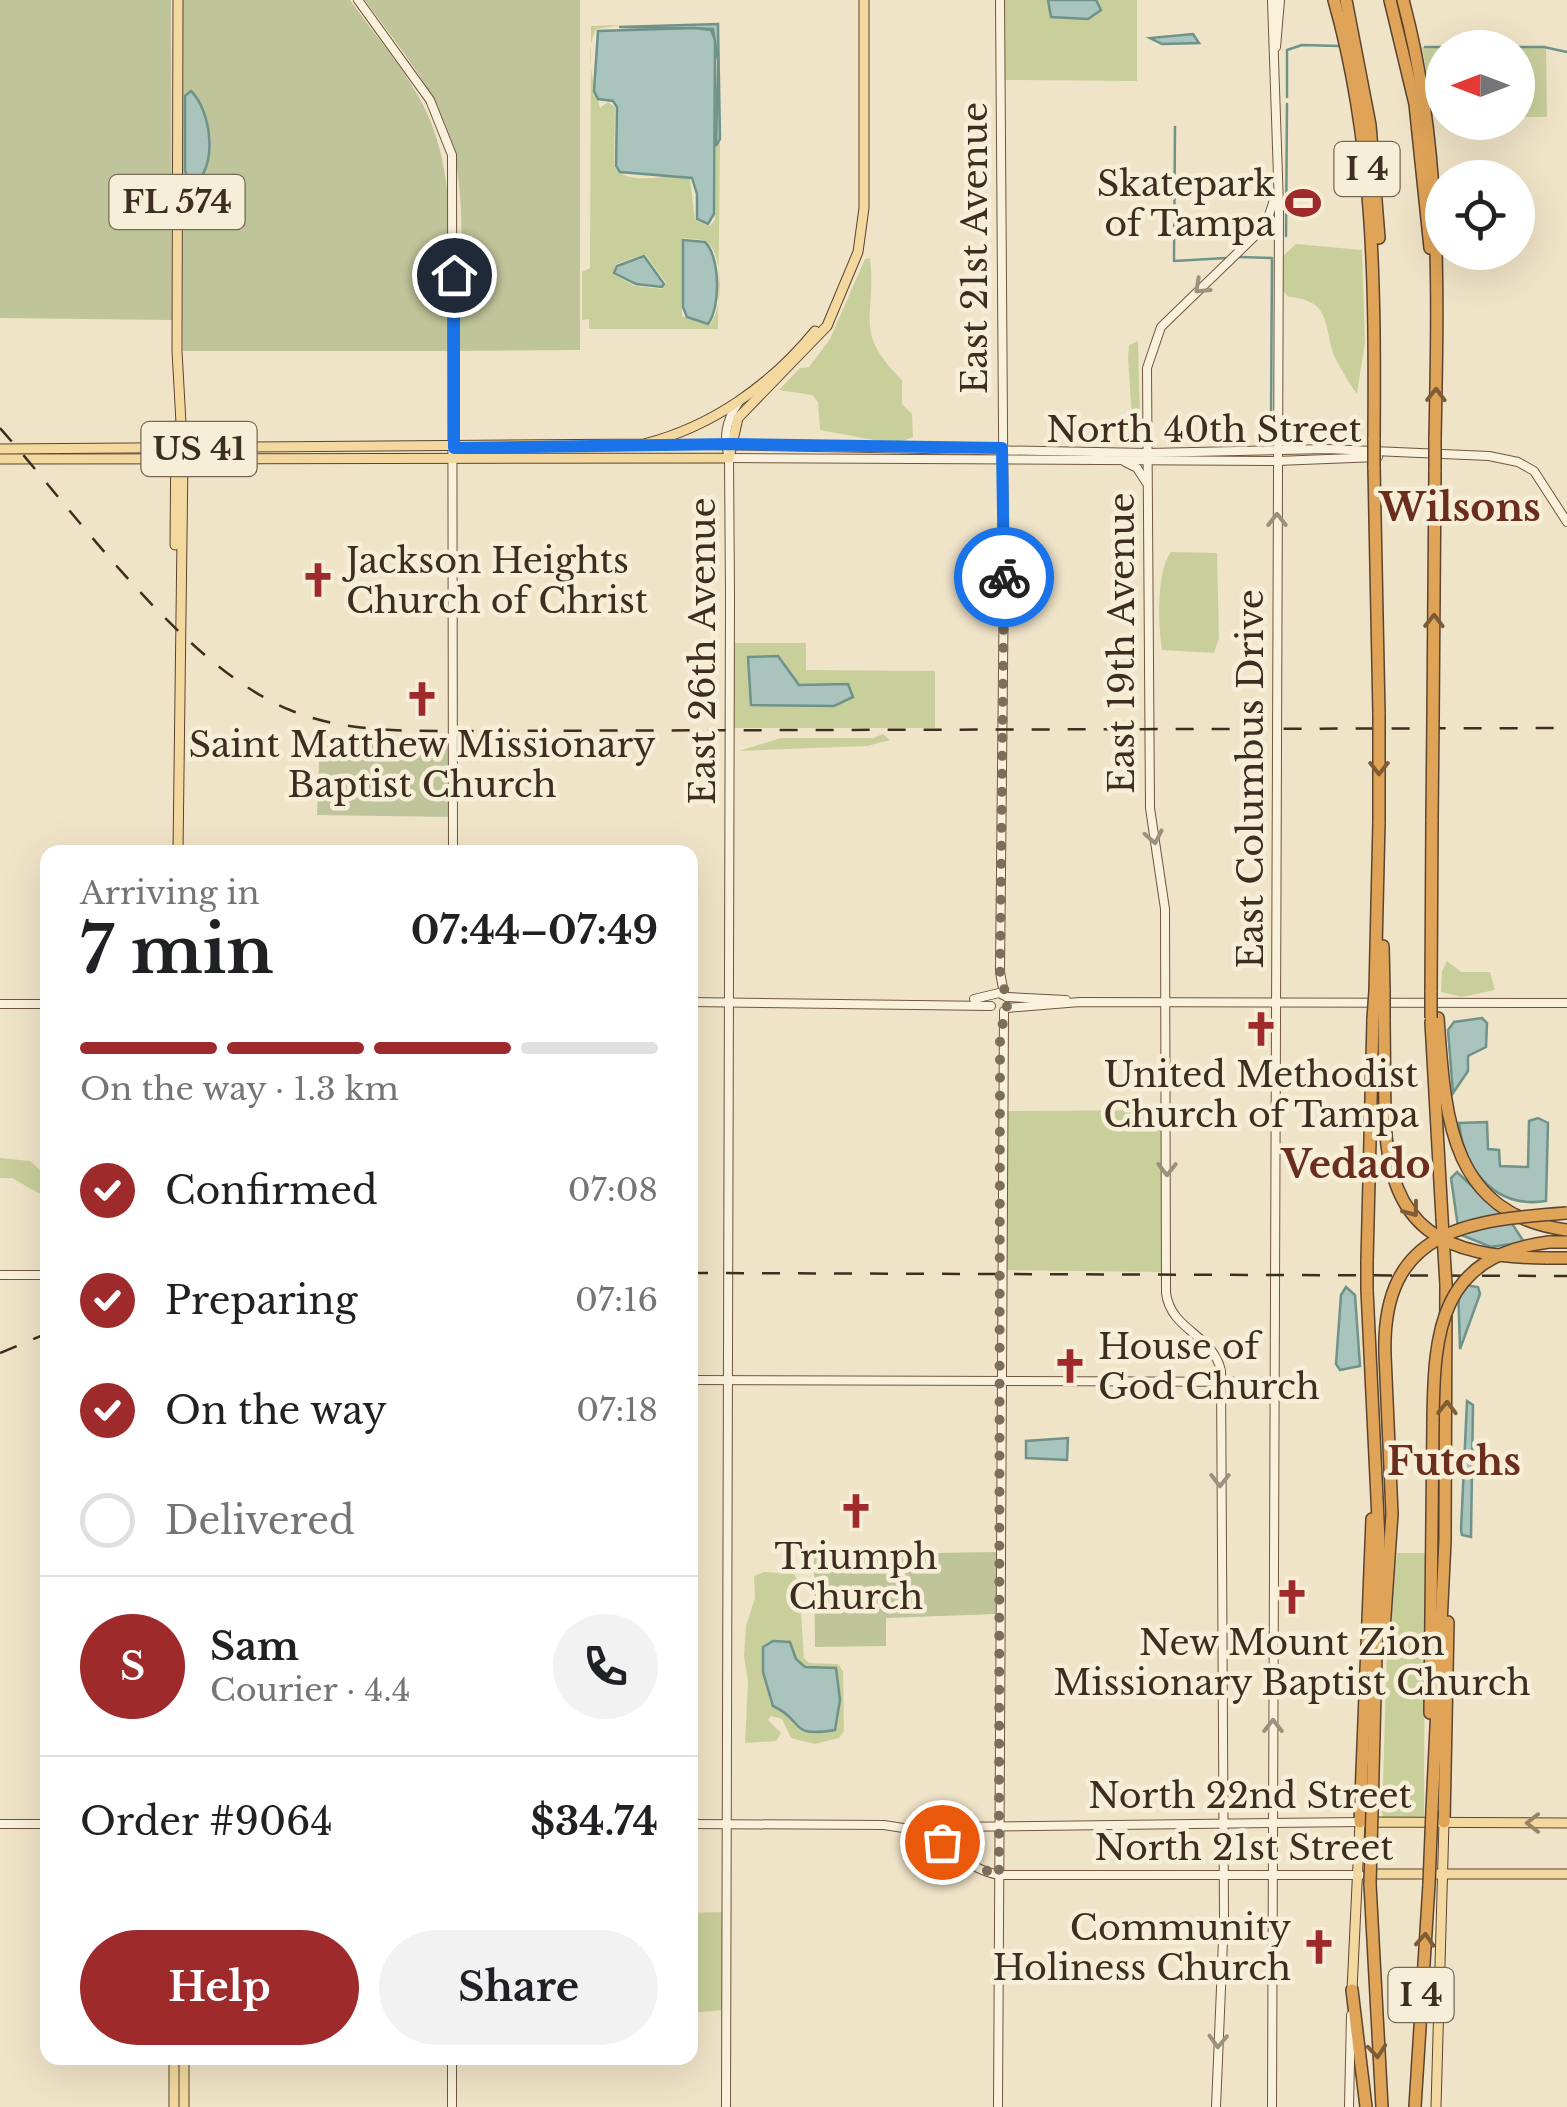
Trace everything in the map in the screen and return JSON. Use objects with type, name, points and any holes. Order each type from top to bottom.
[{"type":"highway","name":"I 4","points":[[1334,0],[1363,130],[1374,342],[1379,1019],[1366,1261],[1377,1475],[1374,1540],[1379,1564],[1370,1884],[1373,2002],[1382,2107]]},
{"type":"highway","points":[[1346,0],[1362,67],[1378,197],[1374,342]]},
{"type":"highway","points":[[1390,0],[1421,146],[1436,352]]},
{"type":"highway","name":"I 4","points":[[1403,0],[1420,67],[1434,159],[1432,898],[1446,1286],[1446,1541],[1415,2107]]},
{"type":"highway","points":[[1435,1018],[1446,1116],[1460,1158],[1498,1202],[1526,1219],[1564,1230]]},
{"type":"highway","points":[[1379,1019],[1388,1164],[1397,1189],[1414,1216],[1436,1237],[1479,1255],[1567,1258]]},
{"type":"highway","points":[[1360,1822],[1379,1564],[1392,1534],[1385,1355],[1386,1318],[1394,1290],[1412,1262],[1431,1243],[1480,1220],[1567,1213]]},
{"type":"highway","points":[[1432,1792],[1430,1540],[1434,1347],[1443,1317],[1475,1272],[1508,1252],[1567,1242]]},
{"type":"highway","points":[[1444,1822],[1445,1563]]},
{"type":"highway","points":[[1352,1990],[1366,2107]]},
{"type":"main road","name":"FL 574","points":[[178,0],[178,845]]},
{"type":"main road","points":[[358,0],[430,100],[452,155],[453,845]]},
{"type":"main road","name":"US 41","points":[[730,458],[728,444],[745,408],[816,340],[858,252],[864,208],[864,0]]},
{"type":"main road","name":"East 21st Avenue","points":[[998,2107],[1003,453],[1000,0]]},
{"type":"main road","name":"East Columbus Drive","points":[[1272,2107],[1278,1003],[1278,227],[1274,1]]},
{"type":"main road","name":"East 19th Avenue","points":[[1222,1382],[1217,1356],[1178,1322],[1168,1304],[1165,910],[1150,808],[1147,368],[1156,334],[1267,221],[1277,183]]},
{"type":"main road","points":[[1267,221],[1278,227]]},
{"type":"main road","name":"US 41","points":[[644,444],[698,428],[741,399],[811,337],[842,292]]},
{"type":"main road","points":[[728,444],[730,416],[741,399]]},
{"type":"main road","points":[[1147,484],[1137,468],[1120,456],[1138,445],[1148,430]]},
{"type":"main road","name":"North 40th Street","points":[[454,453],[644,444],[933,453]]},
{"type":"main road","name":"North 40th Street","points":[[0,449],[178,454]]},
{"type":"main road","name":"North 40th Street","points":[[1148,456],[1278,450],[1489,456],[1518,462],[1544,481],[1567,522]]},
{"type":"main road","name":"North 40th Street","points":[[0,459],[178,454],[730,458],[1003,453],[1278,461],[1364,460],[1388,455]]},
{"type":"main road","name":"East 26th Avenue","points":[[726,2107],[730,458]]},
{"type":"main road","points":[[698,1002],[1567,1003]]},
{"type":"main road","points":[[0,1004],[40,1004]]},
{"type":"main road","points":[[0,1275],[40,1275]]},
{"type":"main road","points":[[698,1380],[1275,1382]]},
{"type":"main road","points":[[1216,2107],[1224,1874],[1222,1382]]},
{"type":"main road","name":"North 22nd Street","points":[[916,1828],[925,1820],[934,1824],[1567,1822]]},
{"type":"main road","points":[[1349,2107],[1360,1822]]},
{"type":"main road","points":[[1436,2107],[1444,1822]]},
{"type":"main road","points":[[0,1824],[40,1824]]},
{"type":"main road","points":[[698,1824],[916,1828]]},
{"type":"main road","points":[[932,1838],[934,1824]]},
{"type":"main road","name":"North 21st Street","points":[[916,1828],[920,1839],[932,1838],[973,1866],[999,1875],[1567,1874]]},
{"type":"main road","points":[[1443,1892],[1450,1880],[1466,1874]]},
{"type":"main road","points":[[174,2065],[174,2107]]},
{"type":"main road","points":[[184,2065],[184,2107]]},
{"type":"main road","points":[[452,2065],[452,2107]]},
{"type":"green space","points":[[0,0],[171,0],[172,320],[0,318]]},
{"type":"green space","points":[[181,0],[350,0],[417,94],[441,154],[450,220],[450,351],[183,351]]},
{"type":"green space","points":[[365,0],[580,0],[580,350],[457,351],[461,211],[454,155],[431,94]]},
{"type":"green space","points":[[1003,0],[1137,0],[1137,81],[1004,80]]},
{"type":"green space","points":[[622,25],[596,29],[591,46],[591,26]]},
{"type":"green space","points":[[1535,47],[1546,47],[1547,117],[1535,117]]},
{"type":"green space","points":[[591,66],[600,108],[608,102],[615,107],[614,166],[629,177],[690,179],[695,220],[709,226],[715,220],[716,146],[720,139],[719,269],[705,240],[682,238],[682,316],[709,325],[718,302],[718,329],[589,329],[589,319],[582,320],[582,272],[590,268]],"holes":[[[645,254],[666,283],[663,289],[635,286],[613,274],[616,264]]]},
{"type":"green space","points":[[1296,244],[1362,250],[1365,342],[1357,394],[1335,357],[1323,314],[1311,303],[1289,297],[1283,291],[1281,258]]},
{"type":"green space","points":[[870,258],[872,336],[902,380],[902,404],[912,414],[913,437],[895,444],[820,430],[818,402],[812,395],[779,390],[800,368],[809,367],[830,339],[865,259]]},
{"type":"green space","points":[[1138,341],[1140,422],[1133,435],[1128,357],[1129,345]]},
{"type":"green space","points":[[1171,552],[1217,553],[1219,638],[1214,653],[1162,650],[1161,585]]},
{"type":"green space","points":[[727,643],[806,643],[806,670],[935,671],[935,728],[727,728]]},
{"type":"green space","points":[[883,734],[890,740],[867,746],[739,751],[781,738],[873,738]]},
{"type":"green space","points":[[320,736],[452,740],[450,817],[317,815]]},
{"type":"green space","points":[[1447,961],[1461,972],[1490,972],[1495,990],[1462,997],[1441,992],[1442,971]]},
{"type":"green space","points":[[1163,1110],[1162,1272],[1005,1270],[1007,1111]]},
{"type":"green space","points":[[0,1158],[30,1161],[40,1170],[40,1194],[12,1178],[0,1178]]},
{"type":"green space","points":[[996,1552],[996,1614],[886,1618],[886,1646],[815,1647],[814,1555]]},
{"type":"green space","points":[[1397,1553],[1425,1553],[1424,1819],[1382,1819],[1387,1647]]},
{"type":"green space","points":[[764,1572],[794,1574],[799,1582],[804,1658],[809,1663],[838,1664],[843,1671],[844,1731],[839,1738],[815,1744],[791,1738],[782,1719],[771,1716],[768,1720],[781,1733],[776,1741],[745,1743],[746,1626],[755,1598],[754,1576]]},
{"type":"green space","points":[[724,1912],[724,2010],[698,2012],[698,1913]]},
{"type":"water","points":[[1048,0],[1096,0],[1101,10],[1088,19],[1051,17]]},
{"type":"water","points":[[718,24],[720,139],[716,146],[718,61],[713,29],[619,27]]},
{"type":"water","points":[[711,30],[715,40],[714,214],[708,224],[697,219],[697,194],[692,178],[620,172],[616,166],[617,107],[613,101],[598,99],[594,91],[598,31]]},
{"type":"water","points":[[1193,34],[1199,43],[1162,44],[1150,38]]},
{"type":"water","points":[[191,91],[203,111],[209,139],[206,166],[193,185],[185,171],[185,96]]},
{"type":"water","points":[[683,240],[705,242],[714,258],[717,294],[708,324],[687,317],[683,307]]},
{"type":"water","points":[[644,256],[664,284],[662,287],[636,284],[614,273],[617,266]]},
{"type":"water","points":[[778,656],[799,685],[848,684],[853,697],[834,706],[751,705],[748,657]]},
{"type":"water","points":[[1482,1018],[1487,1023],[1486,1047],[1468,1056],[1468,1071],[1453,1093],[1448,1030],[1454,1022]]},
{"type":"water","points":[[1538,1118],[1548,1123],[1546,1201],[1512,1199],[1486,1183],[1476,1171],[1459,1123],[1487,1122],[1488,1149],[1499,1150],[1500,1166],[1528,1167],[1529,1121]]},
{"type":"water","points":[[1457,1172],[1513,1225],[1524,1242],[1491,1247],[1459,1234],[1451,1178]]},
{"type":"water","points":[[1458,1284],[1478,1287],[1480,1294],[1460,1349]]},
{"type":"water","points":[[1346,1287],[1355,1295],[1360,1366],[1340,1370],[1336,1364],[1341,1295]]},
{"type":"water","points":[[1467,1401],[1473,1405],[1471,1537],[1462,1535],[1461,1530]]},
{"type":"water","points":[[1068,1438],[1067,1460],[1026,1458],[1026,1441]]},
{"type":"water","points":[[773,1641],[790,1642],[796,1659],[805,1667],[836,1668],[840,1700],[835,1730],[803,1730],[773,1706],[763,1672],[763,1647]]},
{"type":"waterway","points":[[1287,97],[1287,50],[1302,45],[1340,46]]},
{"type":"waterway","points":[[1535,47],[1567,52]]},
{"type":"waterway","points":[[1286,236],[1287,104]]},
{"type":"waterway","points":[[1175,127],[1174,261],[1226,258]]},
{"type":"waterway","points":[[1239,257],[1272,258],[1271,422]]},
{"type":"railway","points":[[0,428],[134,586],[211,660],[250,689],[290,710],[329,722],[429,731],[1567,728]]},
{"type":"railway","points":[[698,1273],[1567,1276]]},
{"type":"railway","points":[[0,1353],[40,1336]]},
{"type":"way so far","points":[[942,1842],[973,1866],[999,1875],[1004,1108],[1000,1035],[1002,1014],[1008,1006],[1000,975],[1004,577]]},
{"type":"place","name":"Skatepark of Tampa","points":[[1303,203]]},
{"type":"place","name":"Jackson Heights Church of Christ","points":[[318,580]]},
{"type":"place","name":"Saint Matthew Missionary Baptist Church","points":[[422,699]]},
{"type":"place","name":"United Methodist Church of Tampa","points":[[1261,1029]]},
{"type":"place","name":"House of God Church","points":[[1070,1366]]},
{"type":"place","name":"Triumph Church","points":[[856,1511]]},
{"type":"place","name":"New Mount Zion Missionary Baptist Church","points":[[1292,1597]]},
{"type":"place","name":"Community Holiness Church","points":[[1319,1947]]},
{"type":"district","name":"Wilsons","points":[[1460,507]]},
{"type":"district","name":"Vedado","points":[[1356,1164]]},
{"type":"district","name":"Futchs","points":[[1454,1461]]},
{"type":"route","points":[[454,275],[454,448],[732,444],[1002,448],[1004,577]]}]
